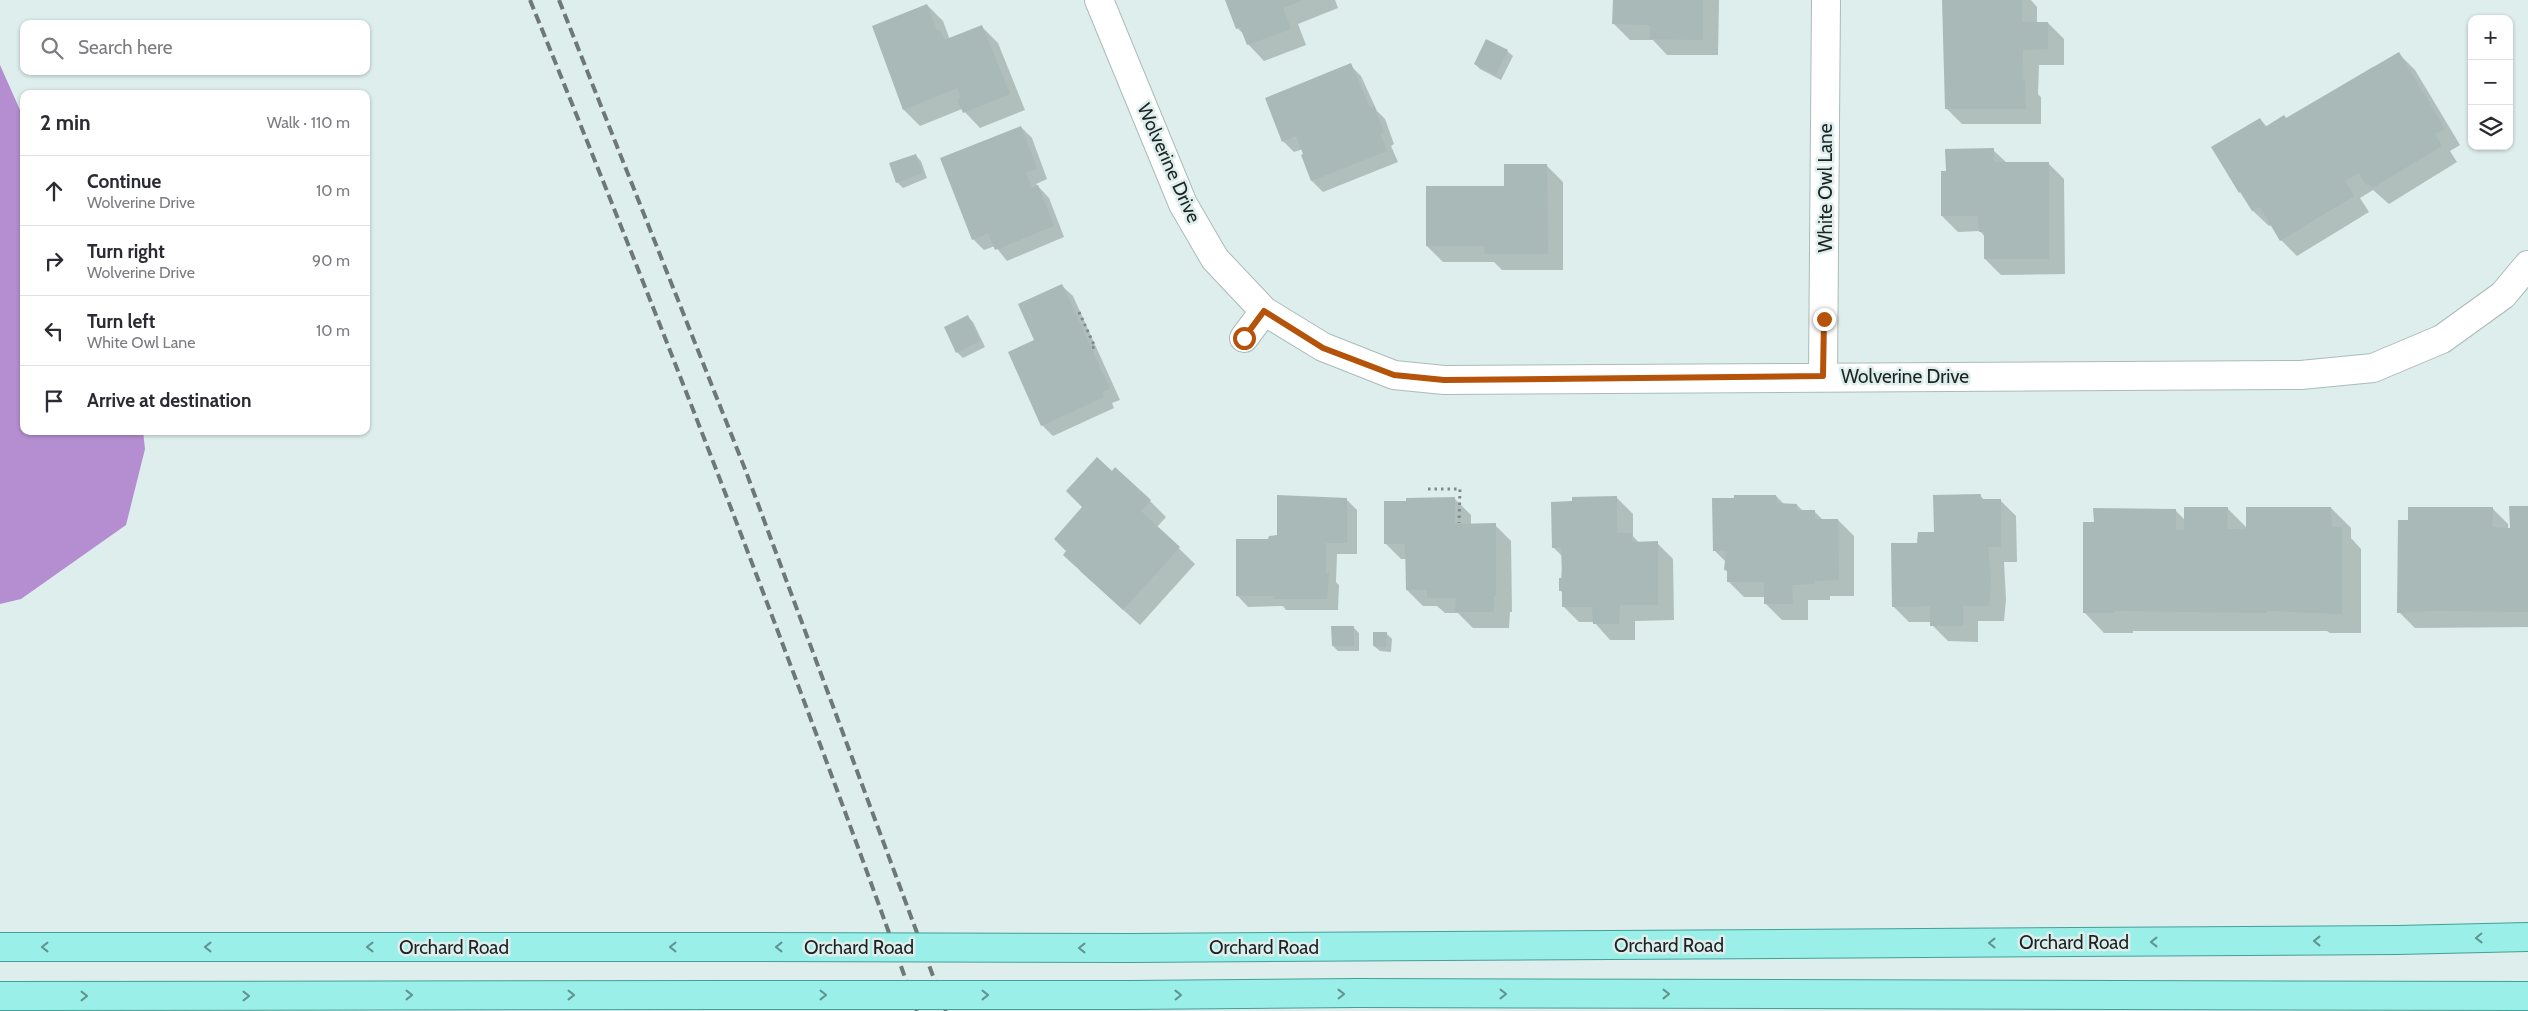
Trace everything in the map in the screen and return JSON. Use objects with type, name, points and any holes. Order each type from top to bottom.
[{"type":"main road","name":"Orchard Road","points":[[0,947],[1130,948],[2397,940],[2528,937]]},
{"type":"main road","points":[[0,996],[1377,993],[2528,996]]},
{"type":"street","name":"Wolverine Drive","points":[[1099,0],[1183,204],[1216,259],[1264,311],[1323,348],[1394,375],[1444,380],[1823,376],[2301,375],[2373,368],[2442,339],[2504,295],[2528,265]]},
{"type":"street","name":"White Owl Lane","points":[[1823,376],[1826,0]]},
{"type":"street","points":[[1244,338],[1264,311]]},
{"type":"path","points":[[1078,312],[1095,347],[1091,348]]},
{"type":"path","points":[[1428,489],[1460,489],[1459,523]]},
{"type":"shaded area","points":[[0,65],[20,110],[20,435],[143,435],[145,449],[126,525],[21,599],[0,604]]},
{"type":"building","points":[[1225,0],[1303,0],[1283,8],[1291,29],[1247,45],[1240,27],[1236,29]]},
{"type":"building","points":[[1613,0],[1703,0],[1703,40],[1650,39],[1650,25],[1612,24]]},
{"type":"building","points":[[1942,0],[2022,0],[2022,22],[2048,22],[2048,49],[2023,50],[2022,80],[2025,80],[2026,109],[1945,109]]},
{"type":"building","points":[[927,4],[937,31],[940,30],[944,40],[982,25],[1010,94],[963,113],[957,99],[961,97],[957,88],[903,110],[872,26]]},
{"type":"building","points":[[1486,39],[1508,50],[1496,75],[1474,64]]},
{"type":"building","points":[[2399,52],[2445,129],[2435,134],[2442,146],[2372,188],[2369,184],[2366,185],[2359,173],[2345,181],[2354,196],[2280,241],[2260,207],[2252,211],[2211,147],[2260,118],[2265,127],[2284,115],[2286,118]]},
{"type":"building","points":[[1351,63],[1370,108],[1374,106],[1384,133],[1380,134],[1387,151],[1311,181],[1296,136],[1282,142],[1265,98]]},
{"type":"building","points":[[1021,126],[1037,168],[1026,173],[1032,188],[1038,185],[1054,226],[995,250],[988,233],[972,240],[940,158]]},
{"type":"building","points":[[1994,148],[1994,162],[2049,162],[2049,259],[1984,259],[1984,232],[1979,232],[1978,216],[1941,216],[1941,171],[1946,171],[1945,149]]},
{"type":"building","points":[[916,154],[923,173],[896,183],[889,163]]},
{"type":"building","points":[[1504,164],[1547,164],[1548,254],[1485,254],[1484,246],[1426,246],[1426,186],[1504,186]]},
{"type":"building","points":[[1062,284],[1110,389],[1102,392],[1104,397],[1041,426],[1008,352],[1034,340],[1018,304]]},
{"type":"building","points":[[968,315],[980,341],[956,353],[944,327]]},
{"type":"building","points":[[1097,457],[1112,471],[1115,467],[1151,500],[1141,511],[1180,547],[1123,610],[1063,555],[1066,551],[1054,539],[1082,507],[1066,491]]},
{"type":"building","points":[[1981,494],[1980,499],[2001,499],[2001,547],[1988,547],[1991,582],[1989,606],[1963,606],[1963,626],[1930,626],[1930,606],[1892,607],[1891,543],[1917,543],[1918,532],[1934,532],[1933,495]]},
{"type":"building","points":[[1277,495],[1347,498],[1347,543],[1326,543],[1326,573],[1329,573],[1327,599],[1274,599],[1274,596],[1236,596],[1236,539],[1268,539],[1269,536],[1277,535]]},
{"type":"building","points":[[1734,495],[1776,495],[1777,503],[1797,504],[1797,510],[1815,510],[1815,519],[1838,519],[1839,580],[1815,581],[1815,584],[1792,585],[1793,604],[1764,604],[1764,582],[1727,582],[1727,570],[1724,570],[1726,551],[1713,551],[1712,498],[1734,498]]},
{"type":"building","points":[[1617,496],[1617,533],[1632,533],[1632,542],[1658,541],[1658,605],[1620,605],[1619,624],[1593,624],[1592,607],[1562,607],[1562,591],[1559,591],[1559,578],[1562,578],[1561,547],[1552,548],[1551,502],[1572,501],[1572,497]]},
{"type":"building","points":[[1455,497],[1455,524],[1496,523],[1496,596],[1494,596],[1494,612],[1455,612],[1456,598],[1427,598],[1427,590],[1406,590],[1405,544],[1384,544],[1384,501],[1406,501],[1406,498]]},
{"type":"building","points":[[2509,506],[2528,506],[2528,612],[2431,611],[2397,613],[2398,520],[2408,520],[2408,507],[2493,507],[2492,527],[2510,528]]},
{"type":"building","points":[[2184,507],[2228,507],[2227,529],[2246,529],[2246,507],[2331,507],[2332,527],[2342,527],[2342,614],[2267,611],[2267,613],[2114,611],[2114,613],[2083,613],[2083,522],[2094,522],[2093,508],[2176,509],[2176,530],[2184,530]]},
{"type":"building","points":[[1331,626],[1354,626],[1354,646],[1332,646]]},
{"type":"building","points":[[1373,632],[1387,632],[1386,647],[1373,646]]},
{"type":"railway","points":[[530,0],[631,251],[729,503],[825,757],[917,1011]]},
{"type":"railway","points":[[559,0],[745,469],[946,1011]]},
{"type":"route","points":[[1244,338],[1264,311],[1323,348],[1394,375],[1444,380],[1823,376],[1824,319]]}]
